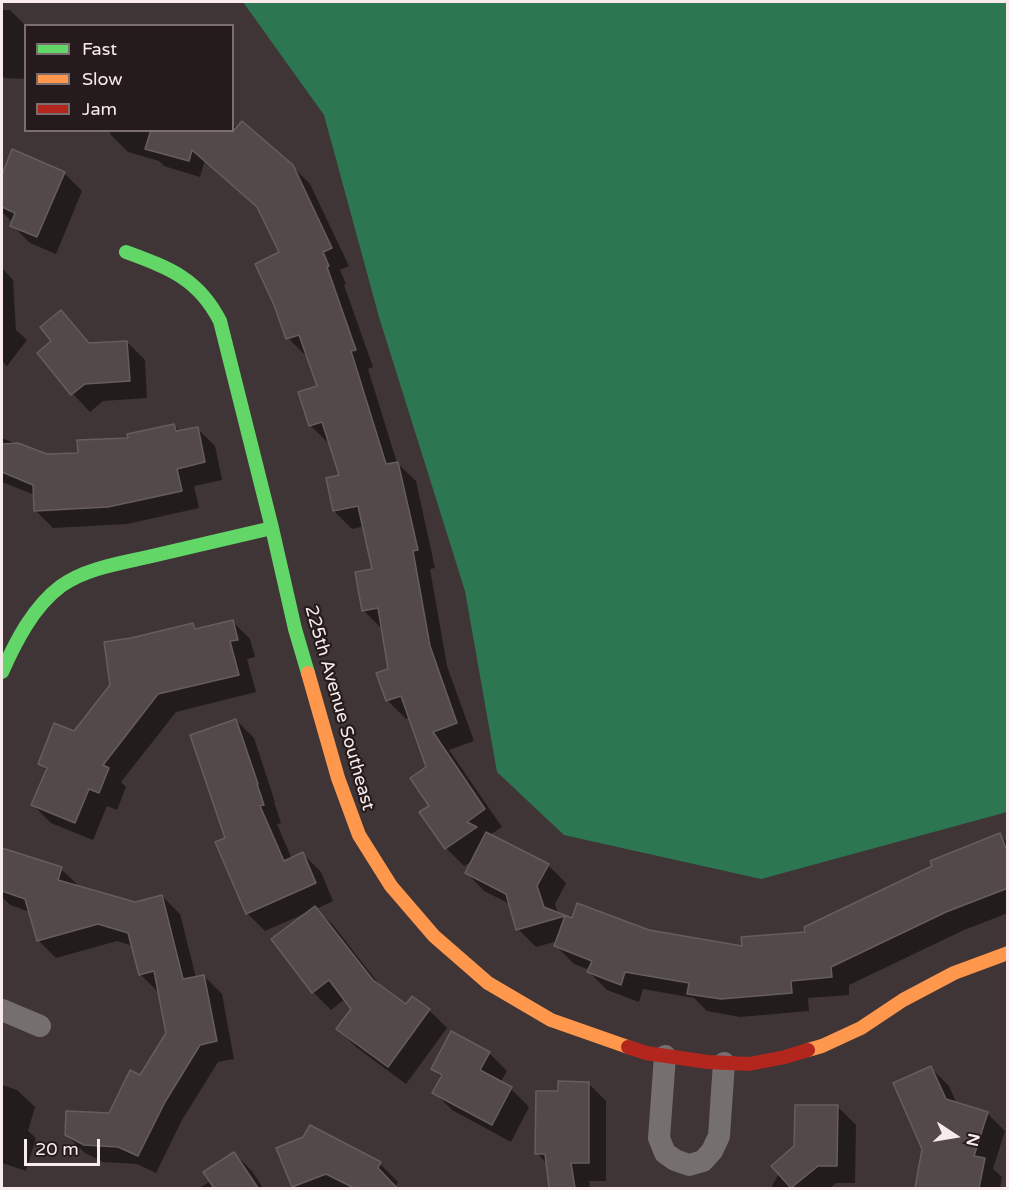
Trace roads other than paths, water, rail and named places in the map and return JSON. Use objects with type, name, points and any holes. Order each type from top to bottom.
[{"type":"street","name":"225th Avenue Southeast","points":[[126,252],[176,273],[199,289],[211,303],[220,321],[295,629],[338,778],[359,835],[391,886],[434,936],[488,983],[551,1020],[646,1053],[708,1062],[749,1064],[785,1057],[822,1046],[861,1028],[903,1000],[954,973],[1005,960]]},
{"type":"street","points":[[2,672],[17,639],[40,606],[61,586],[103,568],[272,528]]},
{"type":"street","points":[[2,1010],[40,1026]]},
{"type":"street","points":[[665,1056],[659,1138],[664,1153],[675,1161],[689,1165],[703,1161],[712,1151],[719,1136],[724,1063]]}]
